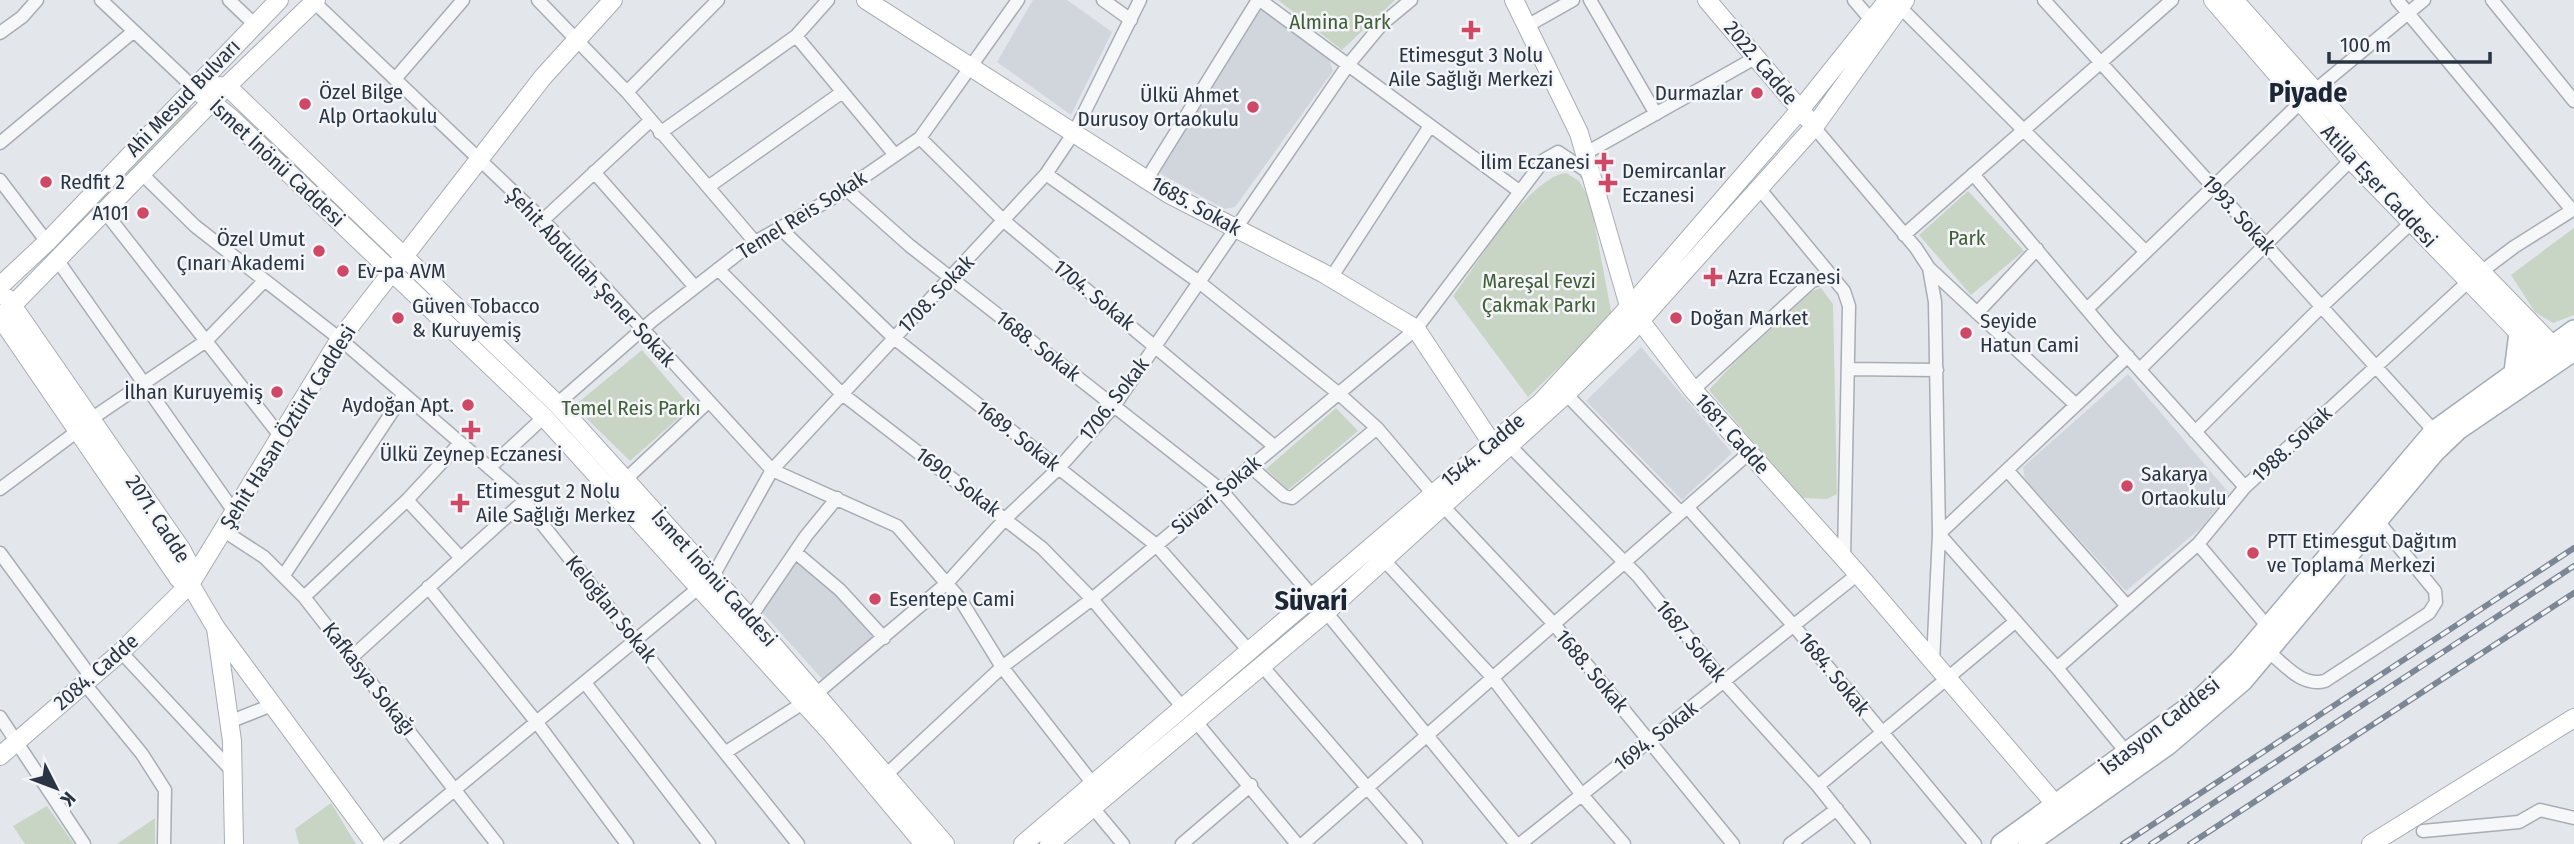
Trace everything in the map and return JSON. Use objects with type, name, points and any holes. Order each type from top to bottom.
[{"type":"main road","name":"Ahi Mesud Bulvarı","points":[[0,288],[279,0]]},
{"type":"main road","name":"Şehit Hasan Öztürk Caddesi","points":[[190,584],[340,339],[478,159],[612,0]]},
{"type":"main road","name":"1685. Sokak","points":[[866,0],[1147,179],[1331,278],[1416,329],[1491,442]]},
{"type":"main road","name":"1681. Cadde","points":[[1514,0],[1586,153],[1629,306],[1693,390],[1858,574],[2056,805]]},
{"type":"main road","name":"2022. Cadde","points":[[1707,0],[1814,127]]},
{"type":"main road","name":"Atilla Eşer Caddesi","points":[[2213,0],[2421,210],[2519,333],[2556,354]]},
{"type":"main road","name":"Atilla Eşer Caddesi","points":[[2234,0],[2308,96],[2351,160],[2411,223],[2476,276],[2556,354]]},
{"type":"main road","name":"Ahi Mesud Bulvarı","points":[[4,314],[227,86],[315,1]]},
{"type":"main road","name":"1544. Cadde","points":[[1049,844],[1326,612],[1383,559],[1491,442],[1541,402],[1629,306],[1800,110],[1872,20],[1893,2]]},
{"type":"main road","name":"1544. Cadde","points":[[1023,844],[1313,597],[1509,445],[1566,394],[1640,321],[1814,127],[1893,2]]},
{"type":"main road","name":"İsmet İnönü Caddesi","points":[[193,87],[227,86],[398,264],[626,479],[707,581],[750,618],[924,844]]},
{"type":"main road","name":"İsmet İnönü Caddesi","points":[[193,87],[398,264]]},
{"type":"main road","name":"2071. Cadde","points":[[0,288],[4,314],[85,425],[178,579],[190,584]]},
{"type":"main road","name":"İstasyon Caddesi","points":[[2028,844],[2177,738],[2233,691],[2269,652],[2413,477],[2458,430],[2556,354],[2574,330]]},
{"type":"main road","points":[[2514,372],[2519,333]]},
{"type":"main road","name":"İstasyon Caddesi","points":[[2001,844],[2202,698],[2268,626],[2434,431],[2514,372],[2556,354]]},
{"type":"main road","name":"İsmet İnönü Caddesi","points":[[551,410],[810,698],[887,774],[945,844]]},
{"type":"main road","points":[[190,584],[216,628],[375,844]]},
{"type":"main road","name":"2084. Cadde","points":[[0,756],[121,652],[190,584]]},
{"type":"main road","points":[[216,628],[235,774],[234,844]]},
{"type":"main road","points":[[2371,844],[2574,718]]},
{"type":"street","points":[[101,0],[193,87]]},
{"type":"street","points":[[229,0],[254,24]]},
{"type":"street","points":[[395,79],[463,0]]},
{"type":"street","points":[[538,0],[627,92],[755,242]]},
{"type":"street","points":[[627,92],[718,0]]},
{"type":"street","points":[[660,133],[796,36],[828,0]]},
{"type":"street","name":"Temel Reis Sokak","points":[[489,468],[641,330],[718,269],[755,242],[846,189],[920,138],[1018,0]]},
{"type":"street","points":[[1103,0],[1131,20]]},
{"type":"street","name":"1708. Sokak","points":[[707,581],[772,470],[841,393],[953,278],[1046,174],[1075,131],[1140,0]]},
{"type":"street","points":[[1147,179],[1259,0],[1519,191]]},
{"type":"street","name":"1706. Sokak","points":[[726,752],[810,698],[884,638],[947,583],[1006,519],[1059,468],[1114,406],[1348,65],[1382,24],[1411,0]]},
{"type":"street","points":[[1527,26],[1573,0]]},
{"type":"street","points":[[1590,0],[1656,114]]},
{"type":"street","points":[[1854,0],[1872,20]]},
{"type":"street","name":"1993. Sokak","points":[[2044,0],[2214,186],[2374,368],[2434,431]]},
{"type":"street","points":[[1904,235],[2172,0]]},
{"type":"street","points":[[2397,0],[2573,210]]},
{"type":"street","points":[[2087,309],[2308,96],[2424,0]]},
{"type":"street","points":[[2491,0],[2574,101]]},
{"type":"street","name":"Şehit Abdullah Şener Sokak","points":[[315,1],[543,220],[772,470],[897,526],[947,583],[1002,667],[1093,784]]},
{"type":"street","points":[[0,33],[32,2]]},
{"type":"street","points":[[1893,2],[2146,252]]},
{"type":"street","points":[[0,143],[134,31]]},
{"type":"street","points":[[796,36],[895,155]]},
{"type":"street","points":[[1586,153],[1755,58]]},
{"type":"street","points":[[709,187],[841,93]]},
{"type":"street","points":[[543,220],[651,120]]},
{"type":"street","points":[[1331,278],[1430,125]]},
{"type":"street","points":[[1814,127],[1929,268],[2076,405]]},
{"type":"street","name":"1704. Sokak","points":[[920,138],[1004,221],[1274,446]]},
{"type":"street","name":"Süvari Sokak","points":[[887,774],[1002,667],[1092,599],[1416,329],[1544,160],[1558,152],[1585,170],[1593,182]]},
{"type":"street","points":[[2140,369],[2351,160]]},
{"type":"street","points":[[594,172],[695,287]]},
{"type":"street","name":"Keloğlan Sokak","points":[[142,174],[195,226],[340,339],[524,501],[799,844]]},
{"type":"street","name":"1688. Sokak","points":[[1046,174],[1199,282],[1338,393],[1377,428],[1437,499],[1553,623],[1733,844]]},
{"type":"street","points":[[1973,174],[2087,309],[2245,487]]},
{"type":"street","points":[[0,180],[47,242]]},
{"type":"street","points":[[1758,187],[1844,291],[1849,306],[1844,558]]},
{"type":"street","name":"1688. Sokak","points":[[846,189],[910,246],[1221,490],[1313,597]]},
{"type":"street","name":"1988. Sokak","points":[[2057,668],[2198,544],[2245,487],[2476,276],[2514,247],[2573,210]]},
{"type":"street","points":[[105,212],[281,437]]},
{"type":"street","points":[[2195,432],[2320,307],[2411,223]]},
{"type":"street","name":"1689. Sokak","points":[[780,228],[894,338],[1156,545],[1250,652]]},
{"type":"street","points":[[1977,313],[2037,249]]},
{"type":"street","points":[[58,261],[235,513]]},
{"type":"street","points":[[1929,268],[1935,302],[1940,534],[1933,662]]},
{"type":"street","name":"1690. Sokak","points":[[718,269],[841,393],[1042,548],[1092,599],[1184,709]]},
{"type":"street","points":[[1693,390],[1812,281],[1831,275]]},
{"type":"street","points":[[0,489],[85,425],[206,341],[264,281]]},
{"type":"street","points":[[1940,534],[2128,356]]},
{"type":"street","points":[[1848,369],[1937,370]]},
{"type":"street","points":[[284,575],[404,394]]},
{"type":"street","name":"1684. Sokak","points":[[1566,394],[1684,510],[1794,626],[1975,844]]},
{"type":"street","points":[[626,479],[708,402]]},
{"type":"street","points":[[1250,466],[1284,496],[1292,498],[1377,428]]},
{"type":"street","points":[[304,597],[407,500],[460,443]]},
{"type":"street","name":"1687. Sokak","points":[[1509,445],[1625,563],[1724,682],[1818,786],[1864,844]]},
{"type":"street","points":[[1303,844],[1749,453]]},
{"type":"street","points":[[2007,470],[2127,606]]},
{"type":"street","points":[[750,618],[795,552],[837,498]]},
{"type":"street","points":[[407,500],[461,558]]},
{"type":"street","points":[[352,657],[524,501]]},
{"type":"street","points":[[2269,652],[2304,680],[2314,684],[2325,681],[2429,613],[2436,602],[2435,591],[2377,520]]},
{"type":"street","name":"Kafkasya Sokağı","points":[[224,531],[264,557],[304,597],[497,844]]},
{"type":"street","points":[[1940,534],[2127,753]]},
{"type":"street","points":[[2198,544],[2268,626]]},
{"type":"street","points":[[795,552],[840,590],[884,638]]},
{"type":"street","points":[[0,553],[165,790],[164,844]]},
{"type":"street","points":[[1383,559],[1492,677],[1582,795],[1625,844]]},
{"type":"street","name":"1694. Sokak","points":[[1518,844],[1858,574]]},
{"type":"street","points":[[389,844],[538,724],[707,581]]},
{"type":"street","points":[[428,587],[538,724],[627,844]]},
{"type":"street","points":[[1326,612],[1518,844]]},
{"type":"street","points":[[1818,786],[2017,621]]},
{"type":"street","points":[[121,652],[235,774]]},
{"type":"street","points":[[1263,667],[1416,844]]},
{"type":"street","points":[[586,684],[709,844]]},
{"type":"street","points":[[229,722],[272,705]]},
{"type":"street","points":[[0,717],[84,844]]},
{"type":"street","points":[[1196,723],[1251,785],[1297,844]]},
{"type":"street","points":[[1182,844],[1251,785]]},
{"type":"street","points":[[1094,809],[1123,844]]},
{"type":"street","points":[[1790,844],[1837,809]]},
{"type":"street","points":[[2423,831],[2519,822],[2540,810],[2574,818]]},
{"type":"shaded area","points":[[1033,0],[1067,0],[1112,32],[1071,115],[997,62]]},
{"type":"shaded area","name":"Ülkü Ahmet Durusoy Ortaokulu","points":[[1261,9],[1329,59],[1333,71],[1235,207],[1224,209],[1156,171]]},
{"type":"shaded area","points":[[1641,347],[1732,453],[1682,500],[1586,401]]},
{"type":"shaded area","name":"Sakarya Ortaokulu","points":[[2128,374],[2229,493],[2201,528],[2126,591],[2025,479],[2023,467]]},
{"type":"shaded area","points":[[797,562],[830,589],[874,636],[823,680],[761,611]]},
{"type":"green space","name":"Almina Park","points":[[1278,0],[1395,0],[1342,50]]},
{"type":"green space","points":[[189,106],[192,109],[14,293],[82,216]]},
{"type":"green space","name":"Mareşal Fevzi Çakmak Parkı","points":[[1566,173],[1579,181],[1590,200],[1612,316],[1528,397],[1453,296],[1520,206],[1551,178]]},
{"type":"green space","name":"Park","points":[[1968,191],[2024,251],[1971,295],[1919,235]]},
{"type":"green space","points":[[2574,228],[2574,315],[2553,323],[2535,312],[2511,275]]},
{"type":"green space","points":[[1821,288],[1833,304],[1837,494],[1827,499],[1801,498],[1709,390],[1735,362],[1812,291]]},
{"type":"green space","name":"Temel Reis Parkı","points":[[642,350],[691,407],[630,461],[574,406]]},
{"type":"green space","points":[[1336,408],[1358,431],[1288,490],[1266,469]]},
{"type":"green space","points":[[331,803],[356,844],[299,844],[295,829]]},
{"type":"green space","points":[[47,806],[74,844],[25,844],[13,826]]},
{"type":"green space","points":[[155,818],[155,844],[117,844]]},
{"type":"railway","points":[[2123,844],[2574,548]]},
{"type":"railway","points":[[2151,844],[2574,566]]},
{"type":"railway","points":[[2190,844],[2574,593]]},
{"type":"place","name":"Etimesgut 3 Nolu Aile Sağlığı Merkezi","points":[[1471,30]]},
{"type":"place","name":"Durmazlar","points":[[1757,93]]},
{"type":"place","name":"Özel Bilge Alp Ortaokulu","points":[[305,104]]},
{"type":"place","name":"Ülkü Ahmet Durusoy Ortaokulu","points":[[1253,107]]},
{"type":"place","name":"İlim Eczanesi","points":[[1604,162]]},
{"type":"place","name":"Redfit 2","points":[[46,182]]},
{"type":"place","name":"Demircanlar Eczanesi","points":[[1608,183]]},
{"type":"place","name":"A101","points":[[143,213]]},
{"type":"place","name":"Özel Umut Çınarı Akademi","points":[[319,251]]},
{"type":"place","name":"Ev-pa AVM","points":[[343,271]]},
{"type":"place","name":"Azra Eczanesi","points":[[1713,277]]},
{"type":"place","name":"Güven Tobacco & Kuruyemiş","points":[[398,318]]},
{"type":"place","name":"Doğan Market","points":[[1676,318]]},
{"type":"place","name":"Seyide Hatun Cami","points":[[1966,333]]},
{"type":"place","name":"İlhan Kuruyemiş","points":[[277,392]]},
{"type":"place","name":"Aydoğan Apt.","points":[[468,405]]},
{"type":"place","name":"Ülkü Zeynep Eczanesi","points":[[471,430]]},
{"type":"place","name":"Sakarya Ortaokulu","points":[[2127,486]]},
{"type":"place","name":"Etimesgut 2 Nolu Aile Sağlığı Merkez","points":[[460,503]]},
{"type":"place","name":"PTT Etimesgut Dağıtım ve Toplama Merkezi","points":[[2253,553]]},
{"type":"place","name":"Esentepe Cami","points":[[875,599]]},
{"type":"district","name":"Piyade","points":[[2308,92]]},
{"type":"district","name":"Süvari","points":[[1311,600]]}]
